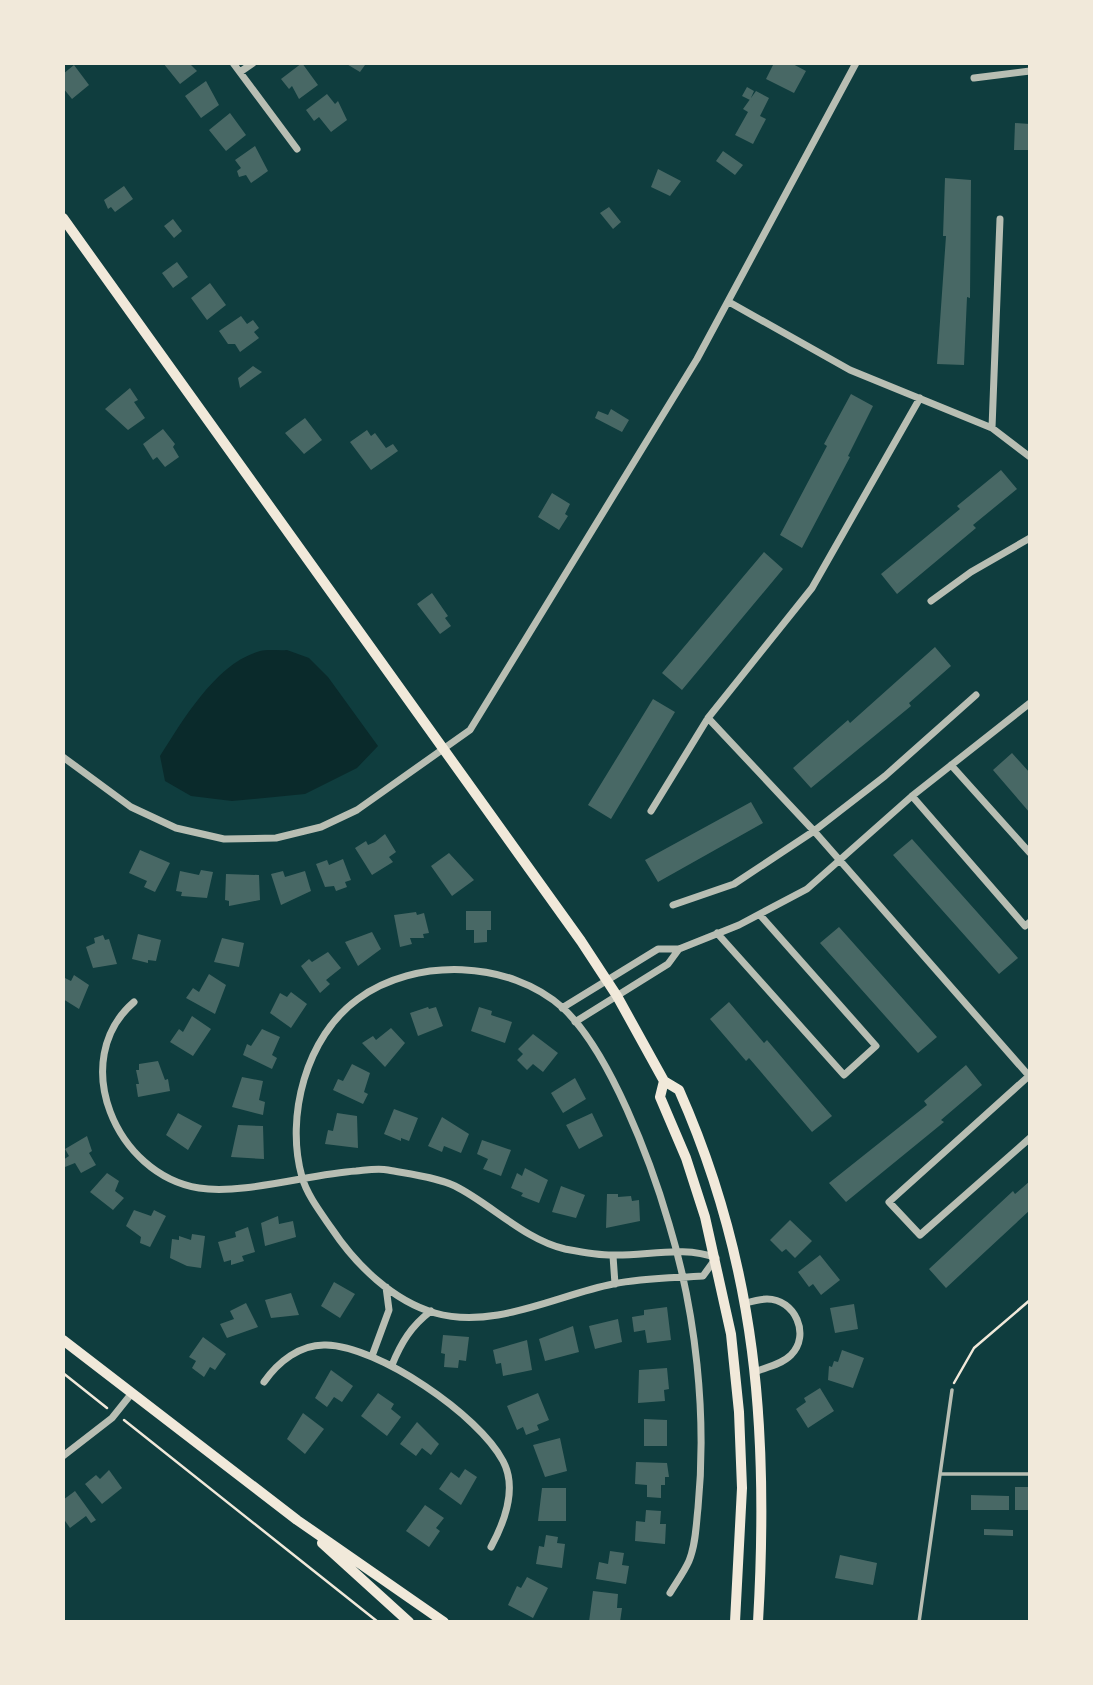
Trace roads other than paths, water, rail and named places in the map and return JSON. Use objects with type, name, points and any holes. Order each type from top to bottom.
[{"type":"main road","points":[[63,218],[606,979],[664,1080],[679,1090],[713,1173],[733,1238],[757,1371],[762,1487],[758,1622]]},
{"type":"main road","points":[[664,1080],[660,1097],[696,1187],[716,1258],[731,1334],[739,1412],[742,1524],[736,1622]]},
{"type":"main road","points":[[63,1340],[297,1520],[444,1622]]},
{"type":"main road","points":[[297,1520],[409,1622]]},
{"type":"street","points":[[233,63],[297,149]]},
{"type":"street","points":[[240,72],[253,63]]},
{"type":"street","points":[[63,757],[112,794],[152,818],[200,835],[250,840],[300,833],[341,820],[470,730],[729,302],[856,63]]},
{"type":"street","points":[[974,78],[1030,71]]},
{"type":"street","points":[[992,428],[1000,219]]},
{"type":"street","points":[[729,302],[850,370],[992,428],[1030,457]]},
{"type":"street","points":[[651,811],[708,718],[812,588],[919,398]]},
{"type":"street","points":[[931,601],[971,572],[1030,538]]},
{"type":"street","points":[[673,905],[734,884],[814,831],[885,776],[976,695]]},
{"type":"street","points":[[562,1007],[658,948],[679,949],[760,915],[807,889],[841,862],[912,796],[1030,703]]},
{"type":"street","points":[[708,718],[814,831],[1030,1076],[889,1202],[920,1235],[1030,1138]]},
{"type":"street","points":[[951,765],[1030,853]]},
{"type":"street","points":[[912,796],[1025,926],[1030,922]]},
{"type":"street","points":[[717,933],[844,1075],[876,1046],[760,915]]},
{"type":"street","points":[[575,1022],[668,964],[679,949]]},
{"type":"street","points":[[134,1002],[120,1014],[110,1032],[101,1082],[106,1105],[135,1154],[165,1176],[199,1188],[256,1185],[302,1178],[384,1169],[452,1185],[530,1233],[562,1248],[613,1256],[678,1252],[698,1250],[716,1258],[703,1276],[682,1278],[615,1284],[495,1315],[456,1315],[430,1311],[386,1287],[340,1242],[302,1178],[297,1102],[321,1043],[338,1018],[359,998],[398,979],[430,972],[484,971],[532,988],[562,1007],[575,1022],[624,1103],[657,1181],[678,1252],[682,1278],[697,1380],[699,1483],[689,1560],[670,1593]]},
{"type":"street","points":[[613,1256],[615,1284]]},
{"type":"street","points":[[372,1356],[389,1310],[386,1287]]},
{"type":"street","points":[[746,1303],[769,1298],[779,1302],[796,1316],[800,1326],[801,1335],[794,1353],[778,1364],[757,1371]]},
{"type":"street","points":[[392,1365],[402,1341],[417,1321],[430,1311]]},
{"type":"street","points":[[264,1381],[276,1366],[293,1354],[324,1345],[372,1356],[392,1365],[476,1425],[504,1462],[509,1493],[505,1521],[491,1547]]},
{"type":"street","points":[[63,1456],[112,1418],[132,1393]]},
{"type":"lane","points":[[919,1622],[952,1390]]},
{"type":"lane","points":[[940,1474],[1030,1474]]},
{"type":"water","points":[[263,650],[287,650],[309,658],[328,677],[378,746],[357,768],[305,794],[232,801],[191,796],[165,781],[160,756],[190,710],[215,680],[244,657]]}]
